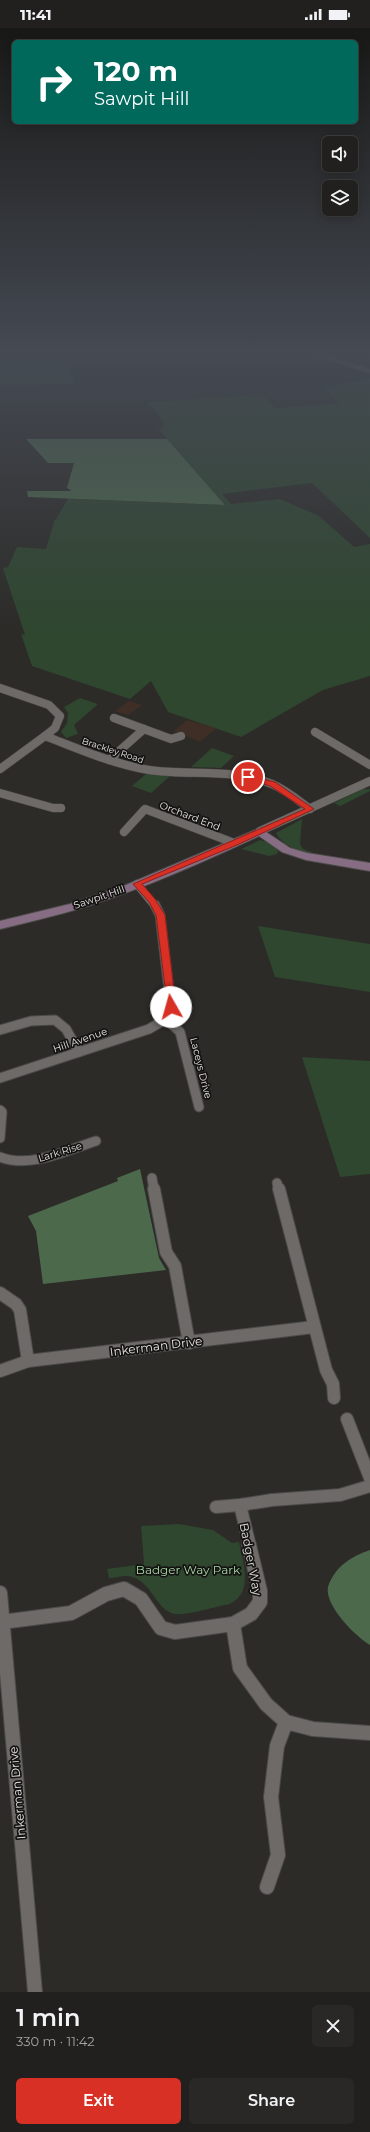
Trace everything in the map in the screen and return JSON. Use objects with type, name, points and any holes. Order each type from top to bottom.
[{"type":"street","points":[[0,688],[50,705],[60,716],[55,728],[0,769]]},
{"type":"street","points":[[114,718],[171,739],[181,736]]},
{"type":"street","points":[[109,760],[144,729]]},
{"type":"street","points":[[315,732],[370,765]]},
{"type":"street","name":"Brackley Road","points":[[45,736],[109,760],[150,770],[238,774],[258,779],[284,791],[310,809]]},
{"type":"street","points":[[260,831],[370,781]]},
{"type":"street","points":[[0,793],[53,808],[61,808]]},
{"type":"street","name":"Orchard End","points":[[124,832],[145,810],[234,843]]},
{"type":"street","points":[[260,831],[286,850],[306,856],[370,866]]},
{"type":"street","name":"Sawpit Hill","points":[[0,925],[86,903],[137,884],[260,831]]},
{"type":"street","points":[[137,884],[152,900],[160,915],[171,1007],[166,1019]]},
{"type":"street","points":[[0,1030],[41,1018],[54,1019],[61,1023],[79,1052]]},
{"type":"street","name":"Hill Avenue","points":[[0,1078],[149,1029],[166,1019]]},
{"type":"street","name":"Laceys Drive","points":[[166,1019],[180,1032],[199,1107]]},
{"type":"street","points":[[0,1110],[2,1112],[0,1138]]},
{"type":"street","name":"Lark Rise","points":[[0,1157],[10,1161],[36,1160],[96,1141]]},
{"type":"street","points":[[152,1178],[166,1252],[175,1266],[189,1343]]},
{"type":"street","points":[[276,1183],[287,1222],[292,1231],[292,1240],[314,1326],[326,1370],[333,1384],[334,1398]]},
{"type":"street","points":[[0,1293],[16,1304],[20,1310],[28,1361]]},
{"type":"street","name":"Inkerman Drive","points":[[0,1371],[3,1368],[28,1361],[189,1343],[314,1326]]},
{"type":"street","points":[[347,1418],[370,1478]]},
{"type":"street","points":[[216,1507],[272,1500],[340,1495],[370,1486]]},
{"type":"street","name":"Badger Way","points":[[2,1622],[70,1613],[106,1594],[124,1589],[141,1599],[161,1628],[175,1632],[233,1624],[251,1614],[260,1602],[260,1591],[240,1505]]},
{"type":"street","name":"Inkerman Drive","points":[[0,1593],[35,1992]]},
{"type":"street","points":[[233,1624],[240,1668],[266,1704],[286,1722],[313,1729],[370,1733]]},
{"type":"street","points":[[267,1886],[278,1855],[271,1797],[277,1746],[286,1722]]},
{"type":"shaded area","points":[[129,701],[142,705],[128,715],[115,711]]},
{"type":"shaded area","points":[[187,720],[216,728],[200,742],[174,731]]},
{"type":"green space","points":[[34,448],[175,448],[225,505],[28,497],[27,491],[71,490],[67,488],[74,463],[48,463]]},
{"type":"green space","points":[[174,448],[370,448],[370,538],[312,483],[222,494],[231,504],[280,499],[319,516],[354,547],[370,544],[370,676],[323,690],[241,737],[168,712],[151,681],[130,699],[32,666],[21,634],[25,635],[3,568],[8,567],[17,547],[46,549],[54,522],[68,499],[225,505]]},
{"type":"green space","points":[[80,698],[98,704],[74,725],[78,734],[66,738],[61,732],[67,723],[68,713],[64,707]]},
{"type":"green space","points":[[212,748],[234,756],[221,768],[191,767]]},
{"type":"green space","points":[[146,774],[170,776],[151,793],[132,786]]},
{"type":"green space","points":[[363,789],[370,789],[370,791],[340,806],[334,803]]},
{"type":"green space","points":[[302,819],[300,844],[303,849],[318,855],[300,851],[289,846],[279,838],[276,833]]},
{"type":"green space","points":[[260,840],[279,849],[277,854],[269,856],[241,849]]},
{"type":"green space","points":[[258,926],[370,944],[370,992],[275,977]]},
{"type":"green space","points":[[302,1057],[370,1061],[370,1174],[340,1177]]},
{"type":"green space","points":[[140,1169],[159,1258],[166,1270],[43,1284],[36,1231],[28,1216],[118,1181],[117,1178]]},
{"type":"green space","name":"Badger Way Park","points":[[179,1524],[213,1530],[232,1543],[239,1542],[245,1576],[244,1585],[242,1592],[237,1599],[230,1604],[194,1612],[175,1614],[162,1607],[148,1588],[135,1578],[127,1576],[109,1578],[107,1569],[144,1564],[141,1526]]},
{"type":"green space","points":[[370,1550],[370,1645],[342,1620],[331,1603],[328,1594],[328,1587],[339,1568],[344,1563]]},
{"type":"route","points":[[171,1007],[160,915],[152,900],[137,884],[310,809],[273,784],[248,777]]}]
